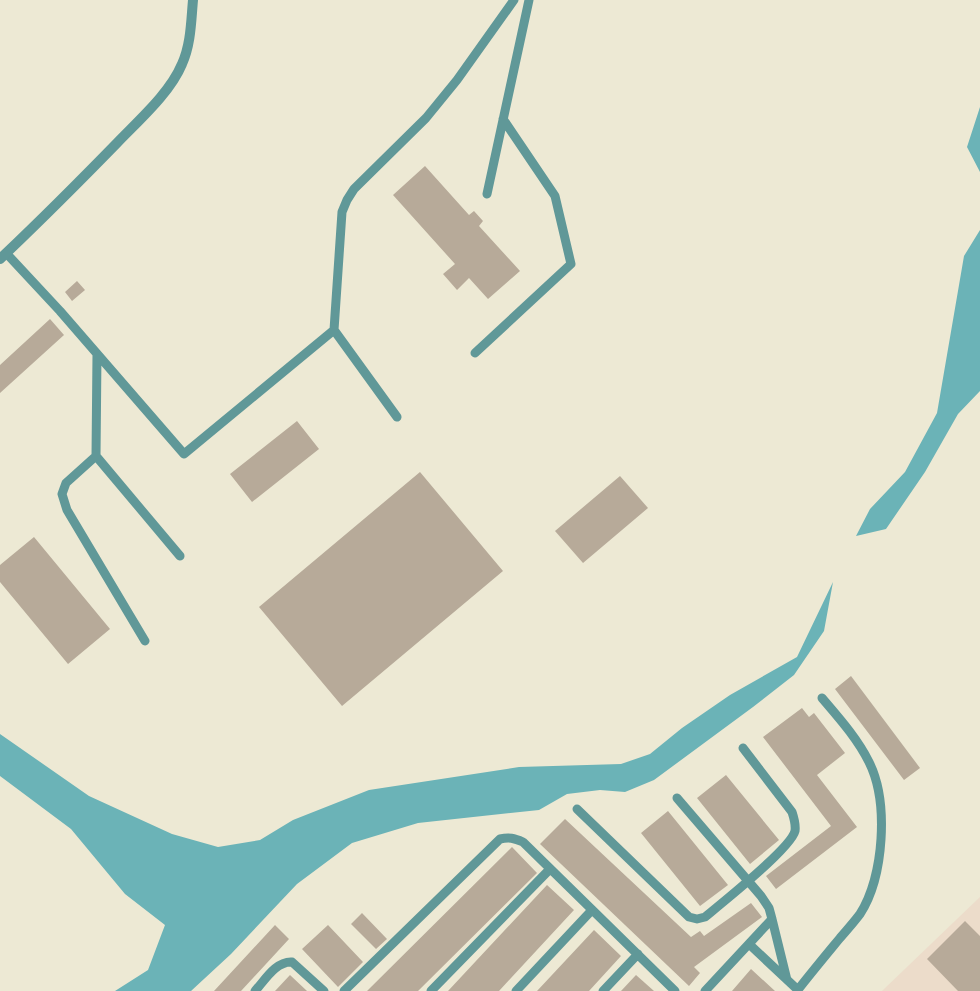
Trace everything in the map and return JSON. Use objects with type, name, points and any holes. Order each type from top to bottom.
[{"type":"street","points":[[3,256],[66,196],[170,86],[182,65],[189,45],[192,0]]},
{"type":"lane","points":[[397,417],[334,330],[342,212],[354,189],[426,118],[445,95],[514,0]]},
{"type":"lane","points":[[486,194],[529,0]]},
{"type":"lane","points":[[475,353],[571,264],[555,196],[503,119]]},
{"type":"lane","points":[[3,256],[97,354],[184,454],[334,330]]},
{"type":"lane","points":[[97,354],[96,456],[180,556]]},
{"type":"lane","points":[[96,456],[66,483],[62,494],[67,510],[145,641]]},
{"type":"lane","points":[[749,944],[797,990],[860,914],[869,895],[878,867],[882,837],[879,792],[870,764],[858,742],[822,698]]},
{"type":"lane","points":[[577,809],[689,918],[696,919],[705,916],[748,881],[789,842],[795,832],[792,812],[743,748]]},
{"type":"lane","points":[[677,798],[769,908],[787,980]]},
{"type":"lane","points":[[344,991],[500,839],[514,838],[522,842],[675,991]]},
{"type":"lane","points":[[431,991],[550,869]]},
{"type":"lane","points":[[516,991],[592,910]]},
{"type":"lane","points":[[705,991],[772,919]]},
{"type":"lane","points":[[603,991],[638,954]]},
{"type":"lane","points":[[256,991],[279,965],[292,962],[324,991]]},
{"type":"shaded area","points":[[980,897],[980,991],[882,991]]},
{"type":"water","points":[[980,107],[980,172],[967,147]]},
{"type":"water","points":[[980,230],[980,391],[958,414],[925,472],[886,529],[856,536],[870,509],[905,472],[937,413],[964,256]]},
{"type":"water","points":[[833,582],[824,631],[794,675],[654,780],[625,792],[600,790],[567,794],[539,810],[418,823],[352,843],[297,884],[231,954],[191,991],[115,991],[148,970],[165,925],[125,894],[71,829],[0,776],[0,734],[89,796],[172,834],[218,847],[260,840],[293,820],[369,790],[519,767],[621,764],[650,754],[682,728],[730,695],[797,657]]},
{"type":"building","points":[[425,166],[469,215],[474,211],[483,221],[479,226],[520,271],[488,299],[469,278],[457,290],[443,274],[455,264],[393,195]]},
{"type":"building","points":[[77,281],[85,290],[72,301],[65,292]]},
{"type":"building","points":[[50,319],[64,335],[0,393],[0,365]]},
{"type":"building","points":[[297,421],[319,449],[252,502],[230,474]]},
{"type":"building","points":[[420,472],[503,571],[342,706],[259,607]]},
{"type":"building","points":[[620,476],[648,508],[583,563],[555,531]]},
{"type":"building","points":[[34,537],[110,629],[68,664],[0,582],[0,565]]},
{"type":"building","points":[[851,676],[920,768],[904,780],[835,689]]},
{"type":"building","points":[[802,708],[809,717],[814,713],[845,753],[817,775],[857,827],[776,889],[766,876],[831,826],[763,737]]},
{"type":"building","points":[[726,775],[779,840],[750,864],[697,798]]},
{"type":"building","points":[[668,811],[728,885],[700,906],[641,833]]},
{"type":"building","points":[[565,819],[691,937],[700,931],[704,936],[751,903],[762,917],[694,967],[700,973],[689,986],[540,844]]},
{"type":"building","points":[[512,847],[537,873],[418,991],[367,991]]},
{"type":"building","points":[[547,885],[574,910],[499,991],[448,991]]},
{"type":"building","points":[[362,913],[387,939],[376,949],[351,924]]},
{"type":"building","points":[[965,921],[980,936],[980,991],[958,991],[927,959]]},
{"type":"building","points":[[275,925],[289,939],[241,991],[214,991]]},
{"type":"building","points":[[328,925],[363,962],[338,987],[302,949]]},
{"type":"building","points":[[594,930],[621,956],[589,991],[537,991]]},
{"type":"building","points":[[751,969],[775,991],[732,991]]},
{"type":"building","points":[[290,975],[307,991],[275,991]]},
{"type":"building","points":[[636,975],[654,991],[621,991]]}]
